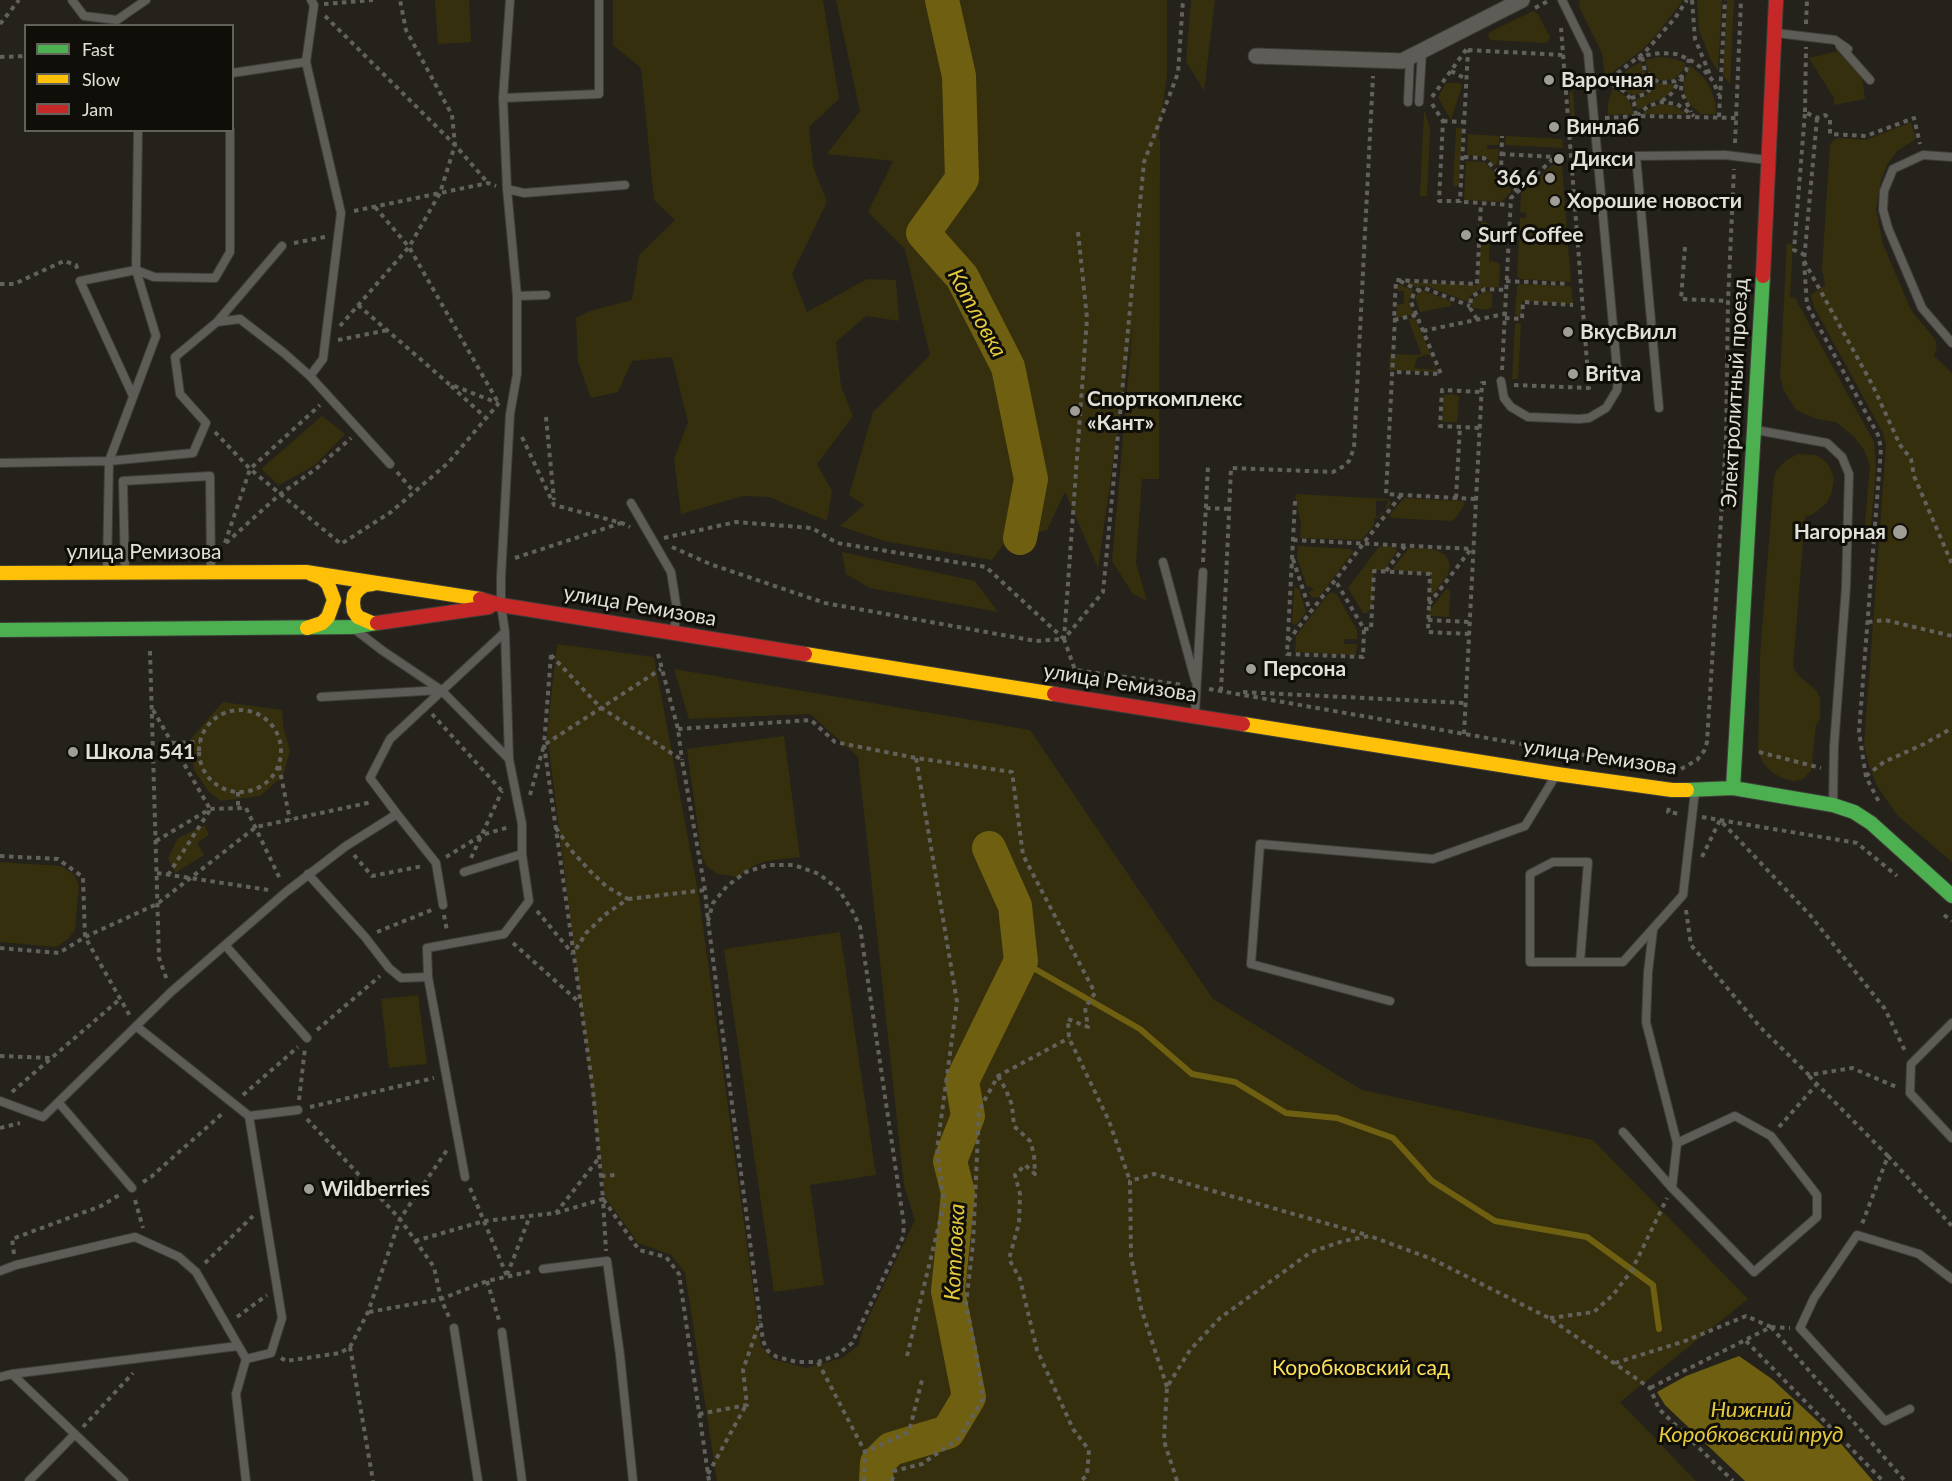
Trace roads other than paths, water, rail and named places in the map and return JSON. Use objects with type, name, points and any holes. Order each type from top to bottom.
[{"type":"street","points":[[1256,56],[1402,62],[1522,0]]},
{"type":"street","name":"Электролитный проезд","points":[[1733,788],[1755,430],[1776,0]]},
{"type":"street","points":[[306,572],[322,578],[328,584],[334,600],[332,609],[322,623],[306,628]]},
{"type":"street","name":"улица Ремизова","points":[[0,573],[306,572],[1557,774],[1672,790],[1733,788],[1833,805],[1854,812],[1871,824],[1952,896]]},
{"type":"street","points":[[372,624],[358,617],[353,603],[354,595],[359,589],[373,584]]},
{"type":"street","name":"улица Ремизова","points":[[0,630],[352,627],[501,605]]},
{"type":"lane","points":[[72,0],[84,16],[117,20],[146,0]]},
{"type":"lane","points":[[465,1178],[428,977],[428,948],[504,934],[529,901],[522,854],[522,824],[509,759],[505,632],[501,605],[510,414],[517,374],[517,296],[507,189],[503,98],[510,0]]},
{"type":"lane","points":[[503,98],[599,94],[599,0]]},
{"type":"lane","points":[[1500,383],[1504,398],[1511,407],[1528,417],[1589,418],[1606,408],[1617,390],[1618,380],[1588,53],[1562,0]]},
{"type":"lane","points":[[310,376],[323,359],[341,213],[306,62],[313,2]]},
{"type":"lane","points":[[1774,33],[1834,40],[1848,49]]},
{"type":"lane","points":[[1834,40],[1870,80]]},
{"type":"lane","points":[[1408,102],[1416,54]]},
{"type":"lane","points":[[1416,54],[1419,102]]},
{"type":"lane","points":[[234,73],[306,62]]},
{"type":"lane","points":[[107,573],[109,461],[156,336],[136,270],[138,132]]},
{"type":"lane","points":[[133,396],[80,281],[136,270],[154,277],[215,278],[230,252],[230,132]]},
{"type":"lane","points":[[1659,408],[1636,156],[1725,154],[1768,160]]},
{"type":"lane","points":[[1952,157],[1923,155],[1893,169],[1884,191],[1883,210],[1888,228],[1922,308],[1952,342]]},
{"type":"lane","points":[[507,189],[524,193],[625,185]]},
{"type":"lane","points":[[0,463],[109,461],[193,453],[206,423],[180,394],[175,357],[217,322],[282,246]]},
{"type":"lane","points":[[517,296],[546,295]]},
{"type":"lane","points":[[217,322],[240,319],[284,353],[310,376],[390,464]]},
{"type":"lane","points":[[1755,430],[1827,443],[1842,457],[1849,474],[1846,587],[1834,746],[1833,805]]},
{"type":"lane","points":[[125,572],[123,481],[210,476],[211,572]]},
{"type":"lane","points":[[631,502],[671,572],[677,610],[674,633]]},
{"type":"lane","points":[[1162,562],[1197,687]]},
{"type":"lane","points":[[1195,716],[1203,572]]},
{"type":"lane","points":[[352,627],[441,690],[509,759]]},
{"type":"lane","points":[[443,905],[436,863],[370,778],[390,739],[505,632]]},
{"type":"lane","points":[[321,697],[441,690]]},
{"type":"lane","points":[[1390,1001],[1251,964],[1260,844],[1433,859],[1525,826],[1557,774]]},
{"type":"lane","points":[[1580,962],[1588,862],[1553,862],[1530,874],[1530,962],[1580,962],[1623,962],[1683,895],[1695,790]]},
{"type":"lane","points":[[0,1102],[43,1117],[171,992],[286,892],[346,846],[397,814]]},
{"type":"lane","points":[[464,872],[522,854]]},
{"type":"lane","points":[[308,874],[365,937],[389,968],[401,978],[428,977]]},
{"type":"lane","points":[[1653,928],[1646,1022],[1677,1143],[1672,1188]]},
{"type":"lane","points":[[225,945],[307,1038]]},
{"type":"lane","points":[[1952,1023],[1911,1064],[1910,1093],[1952,1138]]},
{"type":"lane","points":[[136,1026],[249,1116],[282,1318],[271,1353],[246,1359]]},
{"type":"lane","points":[[59,1103],[132,1188]]},
{"type":"lane","points":[[249,1116],[298,1110]]},
{"type":"lane","points":[[1623,1132],[1672,1188],[1754,1272],[1816,1217],[1817,1195],[1771,1136],[1735,1116],[1677,1143]]},
{"type":"lane","points":[[1910,1409],[1885,1421],[1800,1328],[1814,1298],[1857,1235],[1919,1254],[1952,1279]]},
{"type":"lane","points":[[0,1271],[16,1265],[135,1237],[178,1257],[196,1272],[246,1359],[236,1394],[246,1481]]},
{"type":"lane","points":[[543,1269],[607,1261],[620,1355],[633,1481]]},
{"type":"lane","points":[[454,1328],[478,1481]]},
{"type":"lane","points":[[502,1332],[522,1481]]},
{"type":"lane","points":[[0,1377],[238,1346]]},
{"type":"lane","points":[[12,1374],[124,1481]]},
{"type":"lane","points":[[29,1481],[75,1434]]},
{"type":"water","name":"Нижний Коробковский пруд","points":[[1739,1356],[1772,1379],[1837,1439],[1873,1481],[1745,1481],[1665,1405],[1657,1392],[1686,1376]]},
{"type":"waterway","name":"Котловка","points":[[942,0],[959,76],[962,179],[923,233],[962,277],[1008,367],[1031,479],[1020,538]]},
{"type":"waterway","name":"Котловка","points":[[876,1481],[877,1463],[891,1449],[948,1432],[969,1397],[948,1291],[958,1193],[950,1161],[968,1116],[962,1081],[1021,961],[1015,906],[989,848]]},
{"type":"waterway","points":[[1021,961],[1140,1029],[1192,1074],[1235,1082],[1286,1113],[1337,1118],[1393,1138],[1432,1181],[1495,1221],[1587,1237],[1653,1285],[1659,1329]]},
{"type":"place","name":"Варочная","points":[[1549,80]]},
{"type":"place","name":"Винлаб","points":[[1554,127]]},
{"type":"place","name":"Дикси","points":[[1559,159]]},
{"type":"place","name":"36,6","points":[[1550,178]]},
{"type":"place","name":"Хорошие новости","points":[[1555,201]]},
{"type":"place","name":"Surf Coffee","points":[[1466,235]]},
{"type":"place","name":"ВкусВилл","points":[[1568,332]]},
{"type":"place","name":"Britva","points":[[1573,374]]},
{"type":"place","name":"Спорткомплекс «Кант»","points":[[1075,411]]},
{"type":"place","name":"Нагорная","points":[[1900,532]]},
{"type":"place","name":"Персона","points":[[1251,669]]},
{"type":"place","name":"Школа 541","points":[[73,752]]},
{"type":"place","name":"Wildberries","points":[[309,1189]]},
{"type":"park label","name":"Коробковский сад","points":[[1361,1368]]}]
